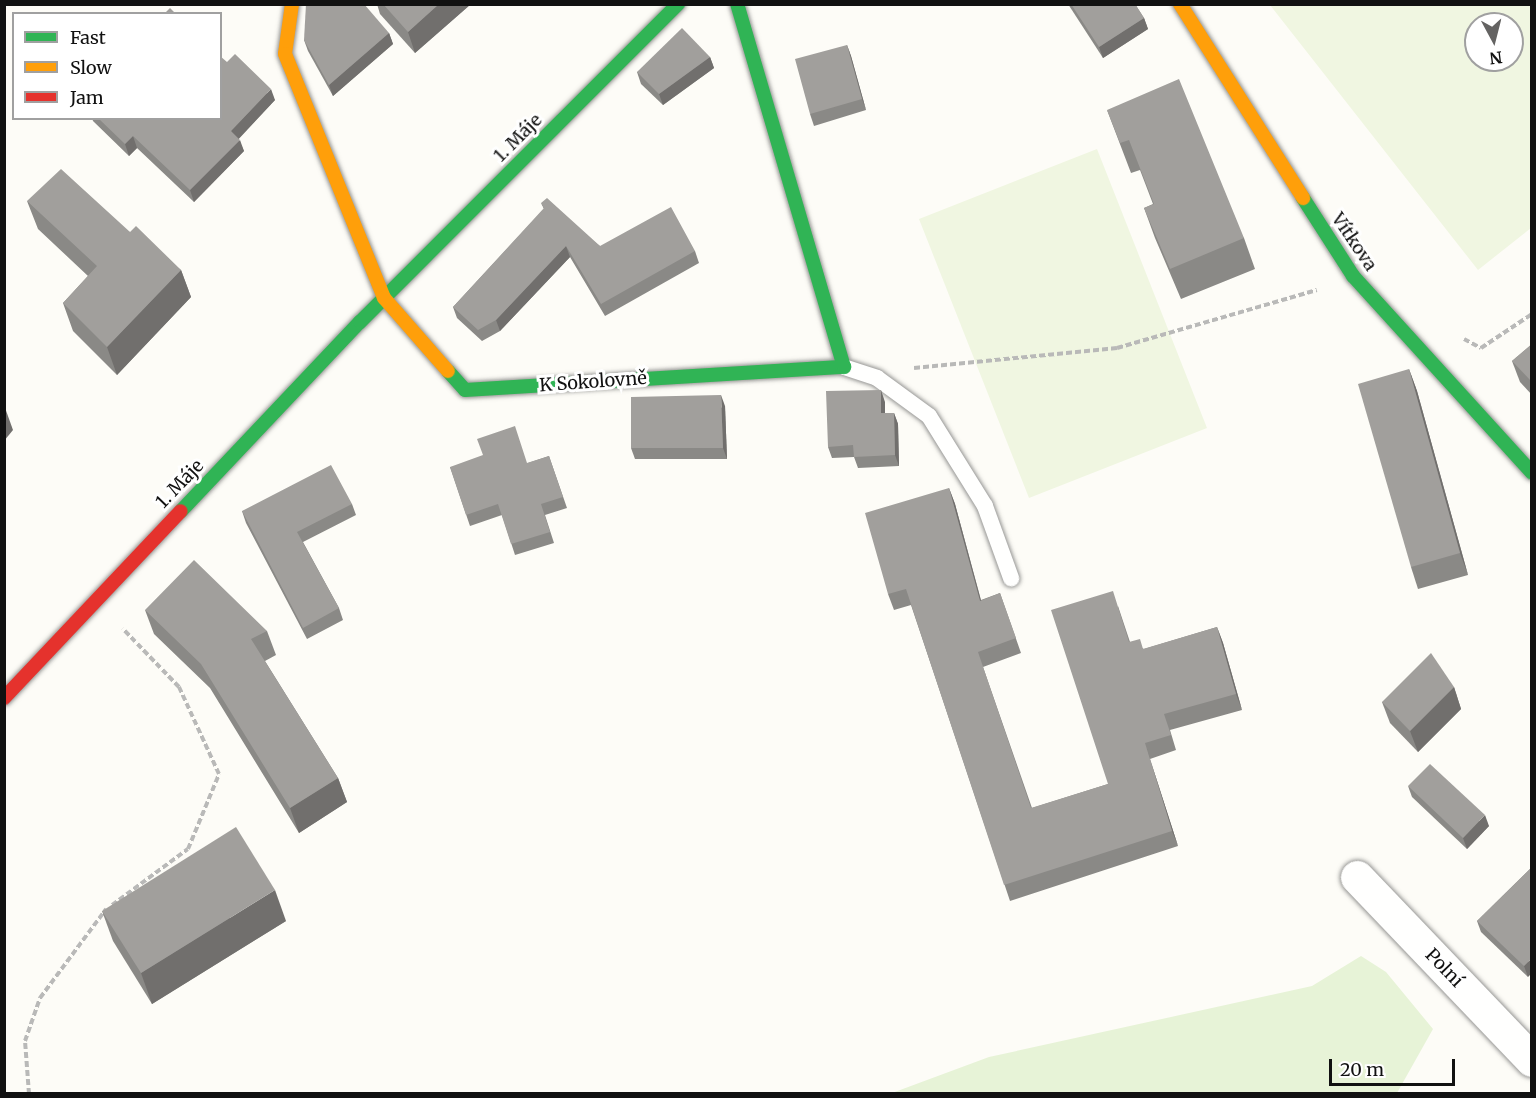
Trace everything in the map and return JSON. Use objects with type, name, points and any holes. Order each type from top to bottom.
[{"type":"street","points":[[292,4],[285,54],[384,298]]},
{"type":"street","name":"1. Máje","points":[[4,698],[384,298],[678,4]]},
{"type":"street","points":[[737,4],[844,367]]},
{"type":"street","name":"Vítkova","points":[[1180,4],[1353,276],[1532,473]]},
{"type":"street","name":"K Sokolovně","points":[[384,298],[465,390],[844,367]]},
{"type":"street","name":"Polní","points":[[1357,877],[1530,1056]]},
{"type":"lane","name":"K Sokolovně","points":[[844,367],[877,378],[929,416],[985,506],[1011,578]]},
{"type":"path","points":[[903,368],[1117,348],[1279,304],[1353,276]]},
{"type":"path","points":[[1461,337],[1481,348],[1532,314]]},
{"type":"path","points":[[29,1094],[25,1041],[40,998],[95,917],[188,849],[219,774],[179,687],[95,600]]},
{"type":"green space","points":[[1270,5],[1531,5],[1531,228],[1478,270]]},
{"type":"green space","points":[[1097,149],[1207,428],[1029,498],[919,219]]},
{"type":"green space","points":[[1361,956],[1386,972],[1433,1029],[1397,1093],[892,1093],[989,1057],[1312,986]]},
{"type":"building","points":[[306,4],[364,4],[389,33],[329,85],[304,40]]},
{"type":"building","points":[[383,4],[439,4],[408,32]]},
{"type":"building","points":[[1071,4],[1135,4],[1144,18],[1099,47]]},
{"type":"building","points":[[682,28],[710,57],[659,94],[637,72]]},
{"type":"building","points":[[847,45],[862,99],[810,114],[795,59]]},
{"type":"building","points":[[235,54],[271,89],[231,131],[240,140],[190,190],[133,136],[125,144],[100,120],[222,120],[222,58],[227,62]]},
{"type":"building","points":[[1179,79],[1244,238],[1170,269],[1144,208],[1154,204],[1129,140],[1120,143],[1107,110]]},
{"type":"building","points":[[61,169],[130,232],[136,226],[181,270],[107,347],[63,303],[97,266],[27,201]]},
{"type":"building","points":[[547,198],[600,246],[671,207],[695,251],[601,304],[566,246],[496,320],[478,330],[453,307],[544,208],[541,203]]},
{"type":"building","points":[[1532,344],[1532,382],[1512,361]]},
{"type":"building","points":[[1409,369],[1460,553],[1411,567],[1358,384]]},
{"type":"building","points":[[881,390],[881,413],[894,413],[895,455],[854,457],[853,445],[828,447],[826,391]]},
{"type":"building","points":[[721,395],[723,448],[631,448],[631,397]]},
{"type":"building","points":[[515,426],[527,463],[549,456],[563,497],[541,504],[550,532],[511,544],[498,504],[466,515],[450,467],[483,455],[477,439]]},
{"type":"building","points":[[331,465],[352,504],[297,532],[339,608],[303,628],[242,511]]},
{"type":"building","points":[[949,488],[980,601],[1000,593],[1016,638],[978,652],[1031,808],[1108,784],[1051,610],[1113,591],[1129,642],[1140,639],[1143,649],[1217,627],[1236,694],[1164,714],[1171,735],[1145,743],[1172,831],[1004,885],[906,589],[888,594],[865,513]]},
{"type":"building","points":[[194,560],[267,631],[251,639],[338,778],[290,808],[201,664],[145,610]]},
{"type":"building","points":[[1431,653],[1454,687],[1410,731],[1382,702]]},
{"type":"building","points":[[1430,764],[1485,815],[1463,838],[1408,786]]},
{"type":"building","points":[[236,827],[275,890],[141,973],[102,911]]},
{"type":"building","points":[[1532,867],[1532,958],[1524,966],[1477,921]]},
{"type":"traffic: fast","points":[[181,511],[360,322],[678,4]]},
{"type":"traffic: fast","points":[[448,371],[465,390],[844,367],[737,4]]},
{"type":"traffic: fast","points":[[1303,198],[1353,276],[1532,473]]},
{"type":"traffic: slow","points":[[292,4],[285,54],[384,298],[448,371]]},
{"type":"traffic: slow","points":[[1180,4],[1303,198]]},
{"type":"traffic: jam","points":[[4,698],[181,511]]}]
